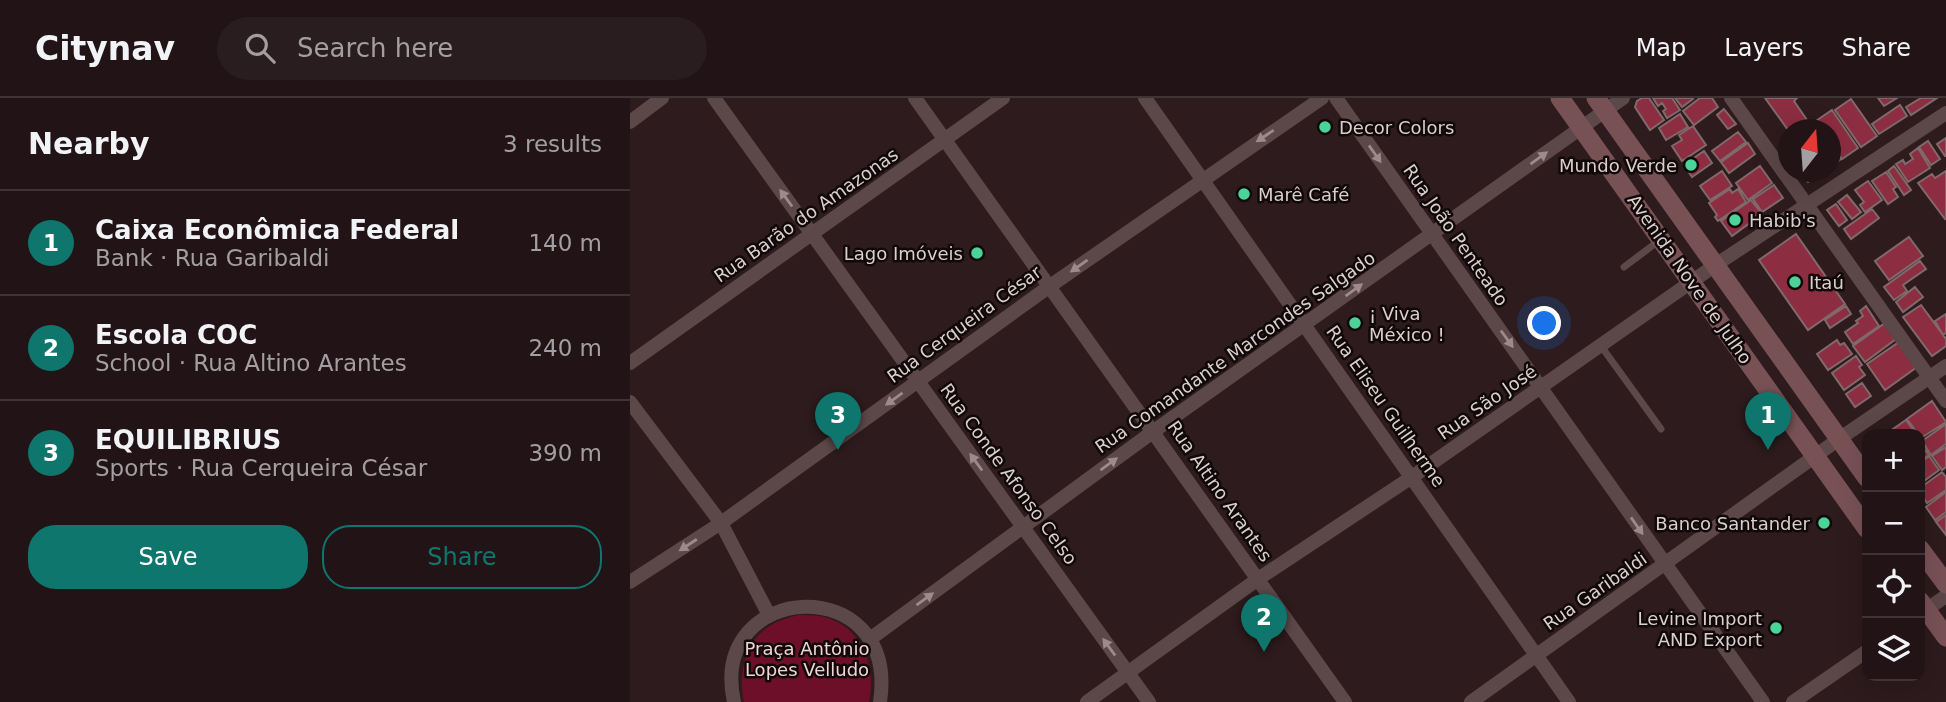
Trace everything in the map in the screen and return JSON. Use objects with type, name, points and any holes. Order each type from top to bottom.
[{"type":"main road","name":"Avenida Nove de Julho","points":[[1560,98],[1693,281],[1862,522]]},
{"type":"main road","name":"Avenida Nove de Julho","points":[[1600,104],[1717,264],[1862,471]]},
{"type":"main road","points":[[1924,555],[1946,584]]},
{"type":"main road","points":[[1925,612],[1946,637]]},
{"type":"street","points":[[630,122],[662,98]]},
{"type":"street","name":"Rua Conde Afonso Celso","points":[[714,98],[1149,702]]},
{"type":"street","name":"Rua Altino Arantes","points":[[915,98],[1345,702]]},
{"type":"street","name":"Rua Barão do Amazonas","points":[[630,363],[1003,98]]},
{"type":"street","name":"Rua Eliseu Guilherme","points":[[1145,98],[1569,702]]},
{"type":"street","name":"Rua Cerqueira César","points":[[630,582],[721,523],[1050,286],[1322,98]]},
{"type":"street","name":"Rua João Penteado","points":[[1336,98],[1763,702]]},
{"type":"street","name":"Rua Comandante Marcondes Salgado","points":[[870,639],[1154,432],[1581,128],[1600,104],[1623,98]]},
{"type":"street","points":[[1731,98],[1946,401]]},
{"type":"street","name":"Rua São José","points":[[1087,702],[1258,579],[1542,388],[1717,264],[1946,113]]},
{"type":"street","name":"Rua Garibaldi","points":[[1471,702],[1839,439],[1946,366]]},
{"type":"street","points":[[630,402],[721,523],[769,615]]},
{"type":"street","points":[[1925,606],[1946,596]]},
{"type":"street","points":[[734,702],[731,687],[732,665],[740,645],[753,627],[769,615],[792,607],[814,606],[836,611],[855,623],[870,639],[880,659],[883,680],[880,702]]},
{"type":"street","points":[[1793,702],[1862,654]]},
{"type":"lane","points":[[1623,267],[1662,239]]},
{"type":"lane","points":[[1601,346],[1661,429]]},
{"type":"green space","name":"Praça Antônio Lopes Velludo","points":[[798,615],[834,620],[856,637],[868,661],[871,688],[869,702],[744,702],[743,667],[751,645],[766,628]]},
{"type":"building","points":[[1649,98],[1664,120],[1650,130],[1635,107],[1637,101]]},
{"type":"building","points":[[1653,98],[1672,98],[1680,110],[1667,118],[1662,103],[1658,106]]},
{"type":"building","points":[[1675,98],[1692,98],[1693,99],[1682,107]]},
{"type":"building","points":[[1700,98],[1712,98],[1718,107],[1694,125],[1683,111]]},
{"type":"building","points":[[1765,98],[1797,98],[1794,101],[1806,119],[1780,119]]},
{"type":"building","points":[[1878,98],[1897,98],[1884,106]]},
{"type":"building","points":[[1921,98],[1937,98],[1911,115],[1906,107]]},
{"type":"building","points":[[1851,99],[1877,136],[1861,147],[1835,110]]},
{"type":"building","points":[[1900,105],[1907,116],[1879,134],[1872,124]]},
{"type":"building","points":[[1724,109],[1736,124],[1728,129],[1717,115]]},
{"type":"building","points":[[1832,110],[1838,119],[1819,119]]},
{"type":"building","points":[[1680,114],[1688,127],[1666,140],[1659,128]]},
{"type":"building","points":[[1841,123],[1858,148],[1841,158]]},
{"type":"building","points":[[1693,126],[1706,145],[1682,161],[1672,146],[1682,140],[1679,135]]},
{"type":"building","points":[[1738,132],[1746,142],[1720,161],[1712,151]]},
{"type":"building","points":[[1946,138],[1946,156],[1945,156],[1937,144]]},
{"type":"building","points":[[1928,141],[1940,159],[1931,165],[1919,147]]},
{"type":"building","points":[[1748,143],[1755,154],[1729,173],[1721,162]]},
{"type":"building","points":[[1918,148],[1930,168],[1908,182],[1896,164],[1903,160],[1905,164],[1913,159],[1910,154]]},
{"type":"building","points":[[1704,151],[1712,163],[1692,177],[1684,165]]},
{"type":"building","points":[[1760,166],[1772,183],[1748,200],[1736,183]]},
{"type":"building","points":[[1894,166],[1911,190],[1904,195],[1888,171]]},
{"type":"building","points":[[1722,171],[1732,186],[1710,200],[1700,186]]},
{"type":"building","points":[[1946,171],[1945,219],[1918,183],[1932,174],[1935,178]]},
{"type":"building","points":[[1886,172],[1896,187],[1893,189],[1898,197],[1888,204],[1872,181]]},
{"type":"building","points":[[1868,181],[1882,200],[1865,212],[1860,205],[1864,202],[1855,190]]},
{"type":"building","points":[[1774,185],[1783,198],[1762,212],[1753,199]]},
{"type":"building","points":[[1730,189],[1732,193],[1738,189],[1746,202],[1718,221],[1709,203]]},
{"type":"building","points":[[1847,195],[1861,212],[1852,219],[1838,202]]},
{"type":"building","points":[[1751,200],[1762,214],[1732,236],[1721,221]]},
{"type":"building","points":[[1836,204],[1847,220],[1839,226],[1827,210]]},
{"type":"building","points":[[1872,209],[1879,218],[1851,239],[1844,229]]},
{"type":"building","points":[[1796,234],[1845,304],[1808,330],[1759,260]]},
{"type":"building","points":[[1909,237],[1923,256],[1889,280],[1875,261]]},
{"type":"building","points":[[1920,261],[1926,269],[1903,285],[1907,291],[1894,300],[1884,287]]},
{"type":"building","points":[[1915,287],[1923,297],[1903,312],[1896,302]]},
{"type":"building","points":[[1921,305],[1946,339],[1946,346],[1932,356],[1903,317]]},
{"type":"building","points":[[1846,306],[1851,314],[1830,328],[1825,320]]},
{"type":"building","points":[[1866,306],[1879,326],[1853,344],[1845,332],[1858,323],[1856,321],[1863,316],[1860,311]]},
{"type":"building","points":[[1946,314],[1946,333],[1943,335],[1935,321]]},
{"type":"building","points":[[1885,323],[1896,339],[1865,362],[1853,346]]},
{"type":"building","points":[[1837,340],[1840,345],[1844,343],[1852,354],[1828,370],[1817,354]]},
{"type":"building","points":[[1899,342],[1917,367],[1885,390],[1867,364]]},
{"type":"building","points":[[1856,356],[1865,375],[1844,390],[1832,373]]},
{"type":"building","points":[[1862,383],[1871,396],[1855,407],[1846,394]]},
{"type":"building","points":[[1932,401],[1946,422],[1925,435],[1925,429],[1914,429],[1907,419]]},
{"type":"building","points":[[1906,420],[1912,429],[1893,429]]},
{"type":"building","points":[[1946,424],[1946,444],[1931,455],[1925,446],[1925,439]]},
{"type":"building","points":[[1946,447],[1946,467],[1942,470],[1932,456]]},
{"type":"building","points":[[1929,456],[1939,470],[1925,480],[1925,459]]},
{"type":"building","points":[[1942,472],[1946,477],[1946,490],[1927,503],[1925,484]]},
{"type":"building","points":[[1946,492],[1946,512],[1935,520],[1926,507]]},
{"type":"building","points":[[1946,515],[1946,535],[1936,522]]},
{"type":"place","name":"Decor Colors","points":[[1325,127]]},
{"type":"place","name":"Mundo Verde","points":[[1691,165]]},
{"type":"place","name":"Marê Café","points":[[1244,194]]},
{"type":"place","name":"Habib's","points":[[1735,220]]},
{"type":"place","name":"Lago Imóveis","points":[[977,253]]},
{"type":"place","name":"Itaú","points":[[1795,282]]},
{"type":"place","name":"¡ Viva México !","points":[[1355,323]]},
{"type":"place","name":"EQUILIBRIUS","points":[[838,450]]},
{"type":"place","name":"Caixa Econômica Federal","points":[[1768,450]]},
{"type":"place","name":"Banco Santander","points":[[1824,523]]},
{"type":"place","name":"Levine Import AND Export","points":[[1776,628]]},
{"type":"place","name":"Escola COC","points":[[1264,652]]}]
